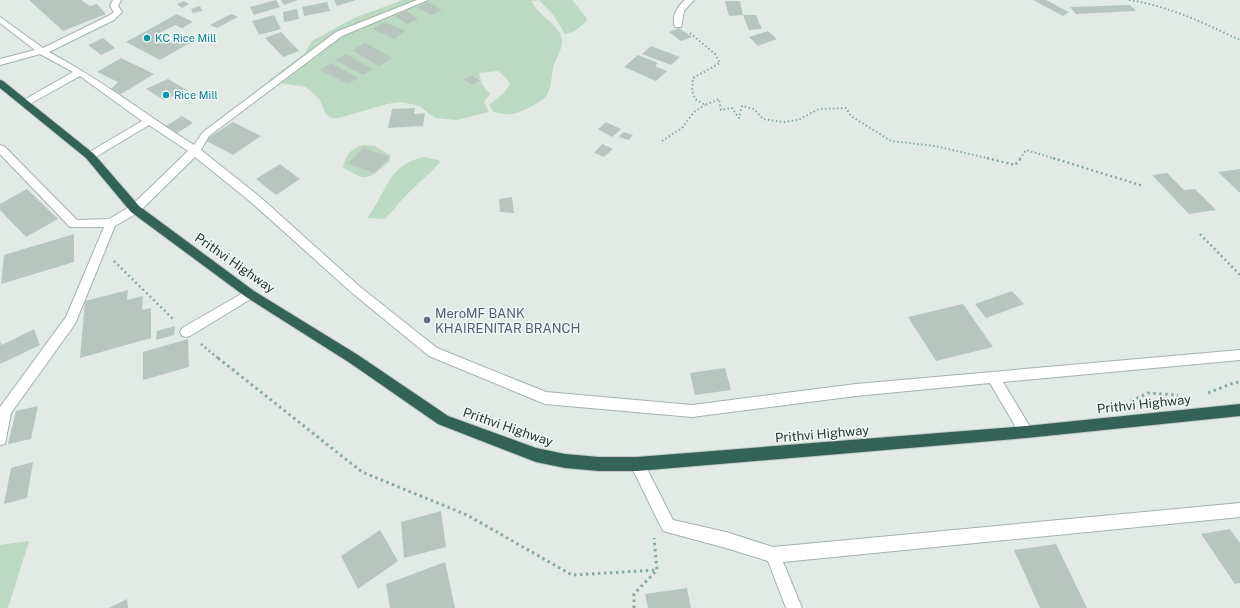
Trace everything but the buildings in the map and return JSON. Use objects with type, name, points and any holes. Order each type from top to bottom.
[{"type":"highway","name":"Prithvi Highway","points":[[0,83],[90,156],[135,209],[250,294],[354,359],[443,420],[536,455],[565,461],[599,464],[636,464],[1026,432],[1240,410]]},
{"type":"street","points":[[0,62],[43,52],[111,18],[118,12],[114,6],[117,0]]},
{"type":"street","points":[[0,148],[74,224],[111,223],[135,209],[195,151],[206,134],[339,34],[424,0]]},
{"type":"street","points":[[678,25],[678,13],[682,6],[690,0]]},
{"type":"street","points":[[0,19],[43,52],[80,72],[148,121],[195,151],[256,200],[355,289],[433,352],[545,398],[692,411],[856,390],[1240,355]]},
{"type":"street","points":[[25,103],[80,72]]},
{"type":"street","points":[[90,156],[148,121]]},
{"type":"street","points":[[0,439],[5,411],[71,320],[111,223]]},
{"type":"street","points":[[186,332],[250,294]]},
{"type":"street","points":[[993,377],[1016,411],[1026,432]]},
{"type":"street","points":[[636,464],[668,526],[726,540],[773,555],[1240,510]]},
{"type":"street","points":[[773,555],[794,608]]},
{"type":"path","points":[[1129,0],[1143,2],[1195,18],[1240,40]]},
{"type":"path","points":[[697,37],[715,54],[720,63],[693,78],[692,90],[695,99],[705,105]]},
{"type":"path","points":[[662,140],[682,128],[694,112],[719,99],[722,110],[732,108],[738,118],[742,106],[754,109],[763,119],[783,122],[798,120],[819,109],[846,108],[851,116],[891,141],[935,146],[1015,165],[1026,150],[1143,186]]},
{"type":"path","points":[[1200,234],[1240,275]]},
{"type":"path","points":[[101,249],[186,332],[362,472],[467,515],[572,575],[657,570]]},
{"type":"path","points":[[634,608],[634,594],[657,570],[653,533]]},
{"type":"green space","points":[[403,0],[539,0],[532,1],[538,11],[552,23],[560,33],[562,39],[561,49],[554,65],[550,88],[547,95],[536,104],[516,113],[508,114],[494,112],[489,105],[504,93],[510,84],[498,71],[479,73],[482,84],[490,94],[484,102],[489,112],[457,120],[435,118],[419,106],[402,102],[387,104],[339,118],[330,118],[325,112],[320,100],[306,87],[268,81],[304,54],[312,41],[354,18]]},
{"type":"green space","points":[[539,0],[572,0],[586,17],[587,21],[575,31],[565,34],[554,16]]},
{"type":"green space","points":[[363,145],[375,146],[390,155],[390,161],[377,172],[368,177],[358,176],[343,167],[350,153],[355,148]]},
{"type":"green space","points":[[425,157],[441,161],[384,219],[367,218],[396,172],[413,160]]},
{"type":"green space","points":[[29,541],[8,608],[0,608],[0,545]]},
{"type":"place","name":"KC Rice Mill","points":[[147,38]]},
{"type":"place","name":"Rice Mill","points":[[166,95]]},
{"type":"place","name":"MeroMF BANK KHAIRENITAR BRANCH","points":[[427,320]]}]
